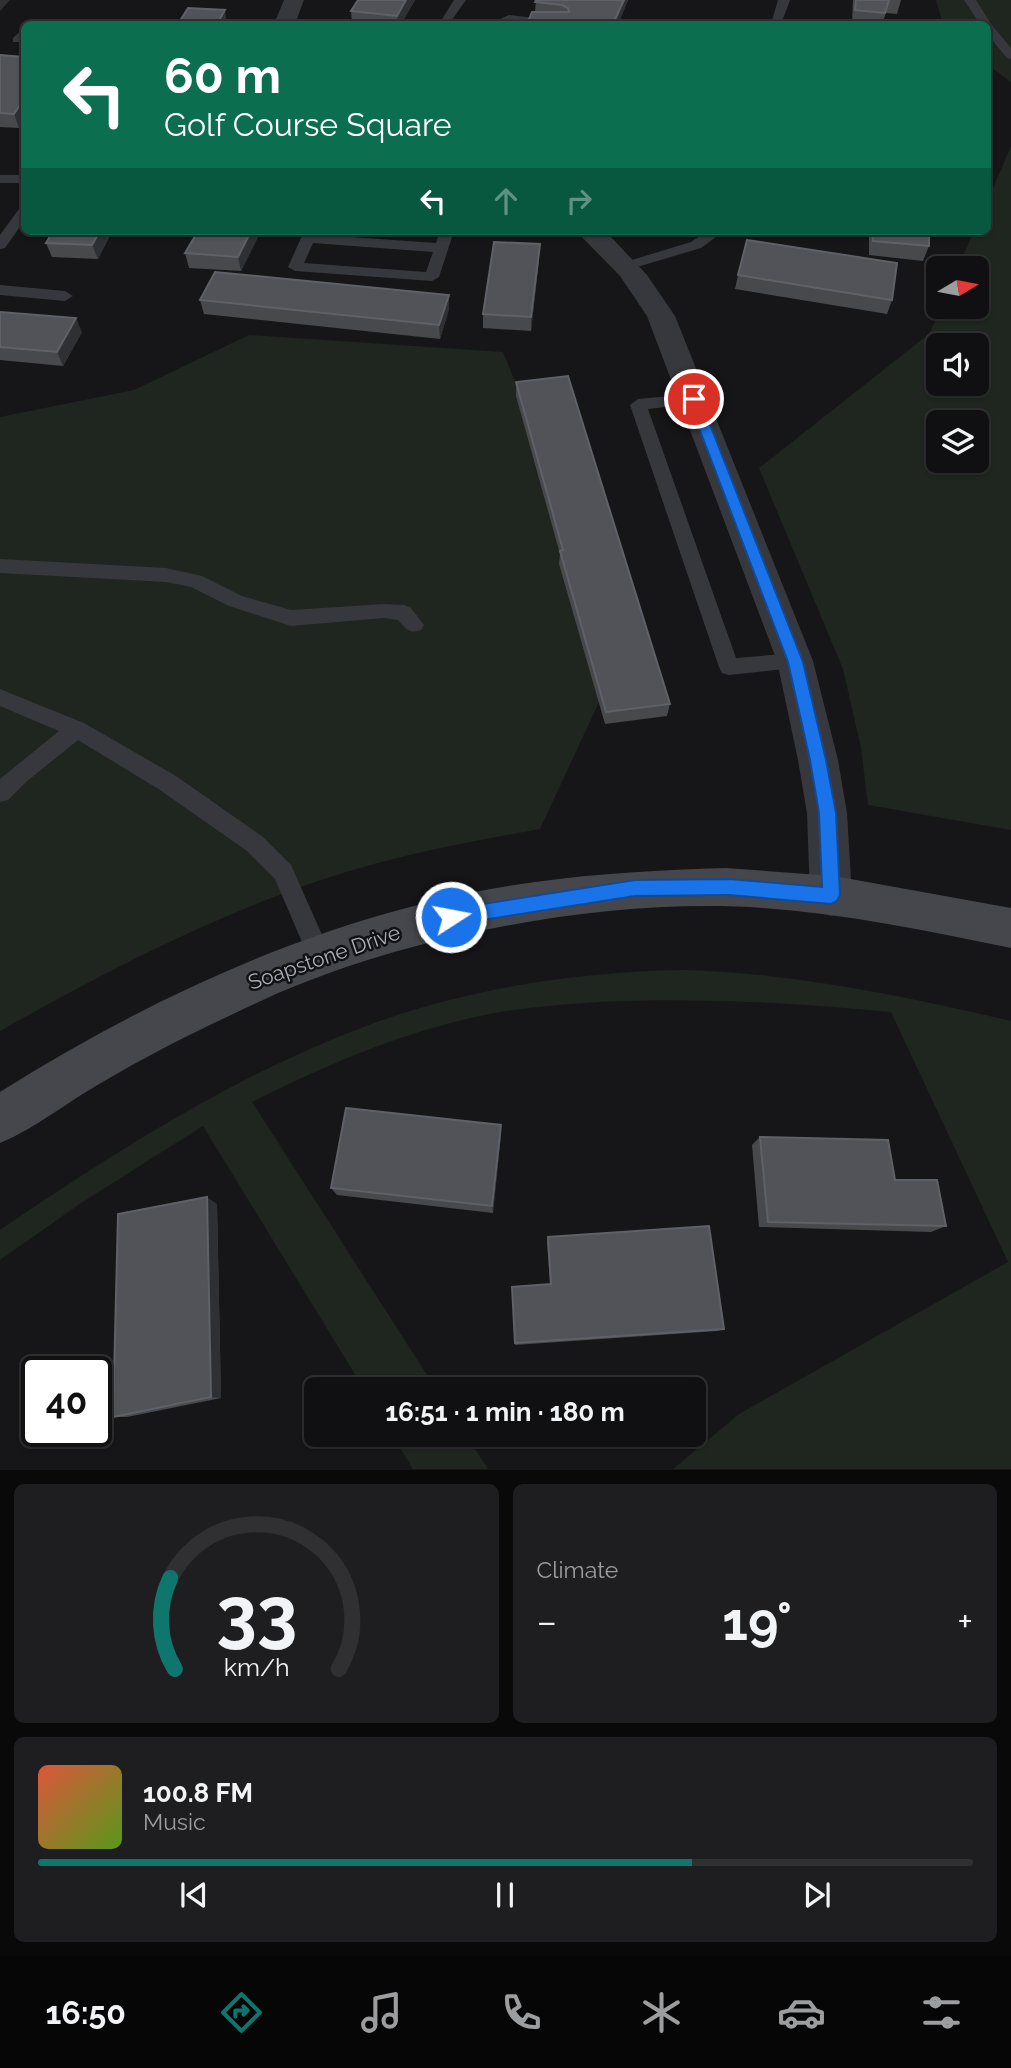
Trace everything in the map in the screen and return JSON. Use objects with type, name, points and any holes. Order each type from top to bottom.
[{"type":"street","points":[[286,21],[294,0]]},
{"type":"street","points":[[593,235],[628,266],[646,289],[661,316],[795,662],[818,760],[827,813],[831,895]]},
{"type":"street","name":"Soapstone Drive","points":[[0,1118],[84,1064],[234,990],[319,955],[427,922],[548,900],[635,888],[729,887],[831,895],[1011,928]]},
{"type":"lane","points":[[446,21],[460,0]]},
{"type":"lane","points":[[777,21],[784,0]]},
{"type":"lane","points":[[970,0],[983,21]]},
{"type":"lane","points":[[500,21],[508,14],[544,21]]},
{"type":"lane","points":[[991,32],[1011,55]]},
{"type":"lane","points":[[0,179],[21,179]]},
{"type":"lane","points":[[0,245],[21,216]]},
{"type":"lane","points":[[441,248],[308,238],[295,267],[432,277],[446,235]]},
{"type":"lane","points":[[628,266],[696,245],[711,235]]},
{"type":"lane","points":[[0,290],[65,296]]},
{"type":"lane","points":[[694,399],[638,405],[729,667],[795,662]]},
{"type":"lane","points":[[0,566],[166,575],[195,581],[236,601],[291,618],[384,611],[404,613],[414,625]]},
{"type":"lane","points":[[0,696],[77,729],[169,783],[254,844],[283,872],[319,955]]},
{"type":"lane","points":[[0,793],[77,729]]},
{"type":"shaded area","points":[[936,0],[1011,0],[1011,82],[991,67],[991,21],[942,21]]},
{"type":"shaded area","points":[[1011,146],[1011,830],[868,805],[861,748],[843,669],[759,468],[926,336],[926,396],[989,396],[989,333],[929,333],[936,319],[989,319],[989,256],[963,256],[972,235],[991,235],[991,193]]},
{"type":"shaded area","points":[[249,335],[503,352],[581,545],[600,700],[540,829],[406,856],[284,893],[160,947],[0,1031],[0,417],[134,390]]},
{"type":"shaded area","points":[[644,971],[725,972],[808,981],[1011,1021],[1011,1469],[673,1469],[699,1447],[706,1447],[706,1442],[739,1414],[1008,1262],[891,1012],[801,1005],[664,1000],[573,1004],[493,1013],[386,1043],[252,1102],[428,1377],[357,1377],[203,1126],[81,1203],[0,1260],[0,1230],[177,1117],[317,1046],[405,1013],[483,992],[523,984]]},
{"type":"shaded area","points":[[399,1447],[474,1447],[488,1469],[413,1469]]},
{"type":"building","points":[[358,0],[406,0],[397,16],[351,11]]},
{"type":"building","points":[[624,0],[614,21],[528,21],[532,12],[569,12],[568,8],[562,5],[535,2]]},
{"type":"building","points":[[856,0],[889,0],[885,13],[855,10]]},
{"type":"building","points":[[188,8],[225,10],[219,21],[180,21]]},
{"type":"building","points":[[0,55],[21,57],[21,104],[14,114],[0,113]]},
{"type":"building","points":[[51,235],[98,235],[92,245],[46,243]]},
{"type":"building","points":[[196,235],[249,235],[238,257],[185,253]]},
{"type":"building","points":[[873,235],[929,235],[929,246],[873,241]]},
{"type":"building","points":[[747,240],[897,263],[892,300],[738,275]]},
{"type":"building","points":[[494,242],[540,244],[531,317],[483,314]]},
{"type":"building","points":[[215,272],[449,295],[439,325],[200,300]]},
{"type":"building","points":[[0,312],[76,318],[57,352],[0,347]]},
{"type":"building","points":[[568,376],[670,704],[606,712],[516,382]]},
{"type":"building","points":[[346,1108],[501,1125],[492,1206],[331,1188]]},
{"type":"building","points":[[760,1137],[888,1140],[895,1180],[937,1180],[946,1226],[768,1222]]},
{"type":"building","points":[[207,1197],[211,1397],[113,1417],[118,1214]]},
{"type":"building","points":[[709,1226],[724,1329],[515,1343],[512,1287],[551,1284],[548,1237]]},
{"type":"route","points":[[451,917],[635,888],[729,887],[831,895],[827,813],[818,760],[795,662],[694,399]]}]
